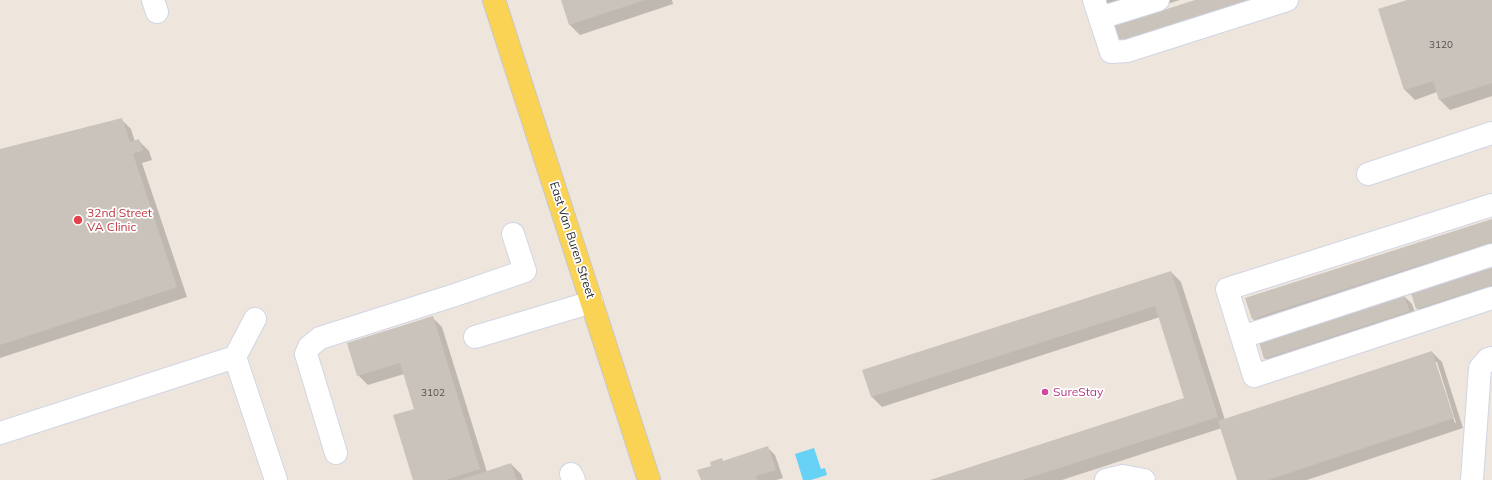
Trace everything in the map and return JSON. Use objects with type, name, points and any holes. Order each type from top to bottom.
[{"type":"main road","name":"East Van Buren Street","points":[[494,0],[649,480]]},
{"type":"lane","points":[[1158,0],[1097,9],[1111,52],[1127,51],[1287,0]]},
{"type":"lane","points":[[1368,174],[1492,133]]},
{"type":"lane","points":[[1492,205],[1226,289],[1254,376],[1492,298]]},
{"type":"lane","points":[[336,453],[306,354],[309,347],[320,338],[525,271],[513,234]]},
{"type":"lane","points":[[1242,337],[1492,255]]},
{"type":"lane","points":[[475,337],[592,302]]},
{"type":"lane","points":[[0,433],[235,357],[255,319]]},
{"type":"lane","points":[[235,357],[276,480]]},
{"type":"lane","points":[[1472,480],[1480,368],[1488,359],[1492,358]]},
{"type":"lane","points":[[1106,480],[1123,476],[1144,480]]},
{"type":"water","points":[[814,448],[821,469],[825,468],[827,475],[811,480],[803,480],[795,454]]},
{"type":"building","points":[[561,0],[645,0],[569,25]]},
{"type":"building","points":[[1195,0],[1263,0],[1120,46],[1114,26]]},
{"type":"building","points":[[1407,0],[1492,0],[1492,83],[1439,100],[1433,81],[1404,90],[1378,9]]},
{"type":"building","name":"32nd Street VA Clinic","points":[[122,118],[130,142],[139,139],[143,150],[133,154],[177,287],[0,345],[0,149]]},
{"type":"building","points":[[1492,219],[1492,242],[1252,319],[1245,298]]},
{"type":"building","points":[[1492,267],[1492,285],[1416,309],[1411,293]]},
{"type":"building","points":[[1171,271],[1218,417],[1022,480],[930,480],[1184,398],[1155,306],[871,397],[862,370]]},
{"type":"building","points":[[1404,295],[1410,311],[1264,359],[1259,342]]},
{"type":"building","points":[[433,316],[480,469],[445,480],[413,480],[393,415],[414,409],[400,363],[357,376],[347,343]]},
{"type":"building","points":[[1432,351],[1454,418],[1268,480],[1237,480],[1218,421]]},
{"type":"building","points":[[768,446],[776,470],[756,476],[757,480],[701,480],[697,470],[711,466],[710,462],[722,458],[723,461]]},
{"type":"building","points":[[511,463],[517,480],[460,480]]},
{"type":"place","name":"32nd Street VA Clinic","points":[[78,220]]},
{"type":"place","name":"SureStay","points":[[1045,392]]}]
